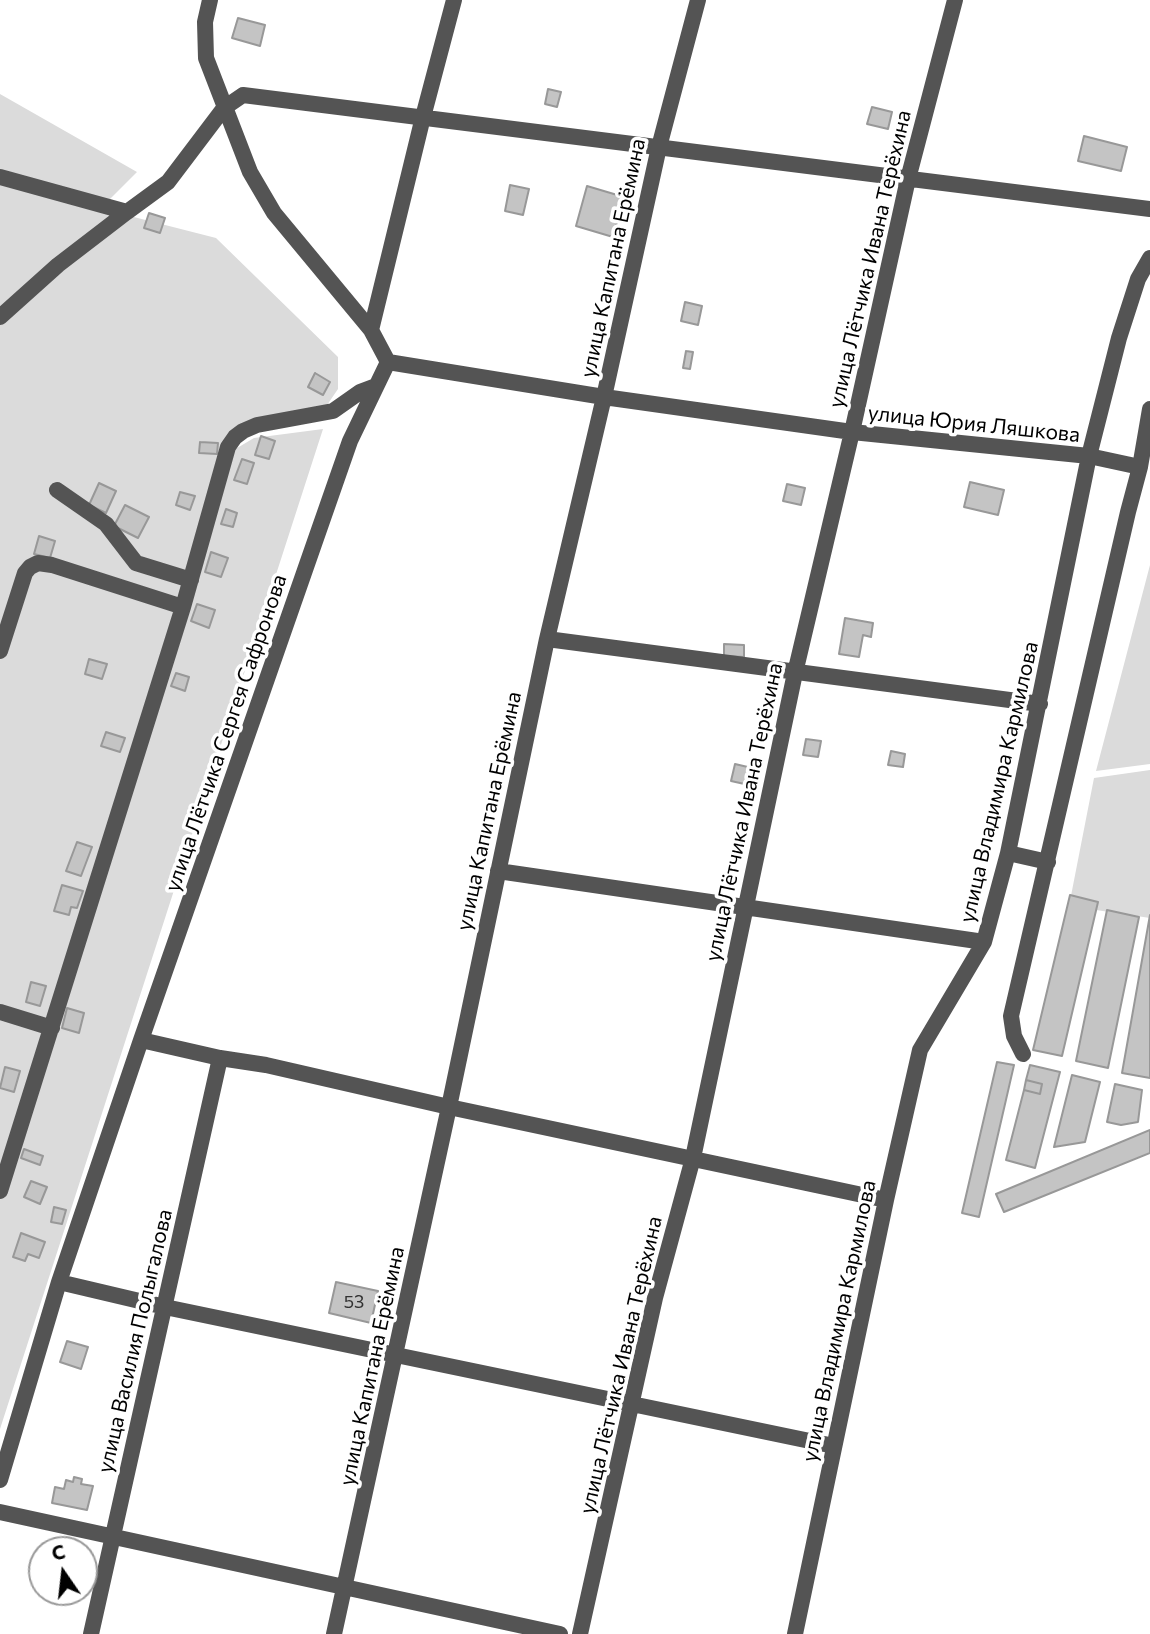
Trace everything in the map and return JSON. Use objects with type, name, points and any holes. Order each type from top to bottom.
[{"type":"street","points":[[210,0],[205,22],[206,58],[250,172],[268,204],[371,330],[388,362]]},
{"type":"street","points":[[371,330],[454,0]]},
{"type":"street","name":"улица Капитана Ерёмина","points":[[334,1634],[449,1107],[547,639],[659,147],[698,0]]},
{"type":"street","name":"улица Лётчика Ивана Терёхина","points":[[580,1634],[655,1298],[693,1158],[795,673],[908,179],[955,0]]},
{"type":"street","points":[[0,317],[58,265],[168,182],[224,107],[243,95],[1150,209]]},
{"type":"street","points":[[0,177],[127,212]]},
{"type":"street","name":"улица Владимира Кармилова","points":[[795,1634],[920,1050],[984,942],[1008,853],[1089,456],[1119,338],[1138,279],[1150,258]]},
{"type":"street","name":"улица Юрия Ляшкова","points":[[388,362],[604,397],[852,432],[1089,456],[1140,467]]},
{"type":"street","name":"улица Лётчика Сергея Сафронова","points":[[0,1480],[59,1282],[141,1040],[350,441],[388,362]]},
{"type":"street","points":[[0,1191],[183,607],[228,447],[234,437],[257,425],[333,411],[360,392],[376,386]]},
{"type":"street","points":[[1023,1054],[1014,1036],[1011,1016],[1140,467],[1150,409]]},
{"type":"street","points":[[57,490],[106,524],[136,563],[191,580]]},
{"type":"street","points":[[2,640],[25,573],[38,563],[52,565],[183,607]]},
{"type":"street","points":[[547,639],[1040,704]]},
{"type":"street","points":[[1008,853],[1048,862]]},
{"type":"street","points":[[498,871],[984,942]]},
{"type":"street","points":[[0,1012],[52,1028]]},
{"type":"street","points":[[141,1040],[886,1200]]},
{"type":"street","name":"улица Василия Полыгалова","points":[[91,1634],[220,1058]]},
{"type":"street","points":[[59,1282],[165,1307],[834,1446]]},
{"type":"street","points":[[0,1512],[560,1634]]},
{"type":"shaded area","points":[[0,94],[137,172],[107,202],[0,175]]},
{"type":"shaded area","points":[[0,177],[126,215],[216,238],[338,357],[338,389],[325,408],[241,432],[227,454],[254,438],[323,429],[0,1429]]},
{"type":"shaded area","points":[[1150,565],[1150,764],[1096,771]]},
{"type":"shaded area","points":[[1150,770],[1150,918],[1069,906],[1094,778]]},
{"type":"building","points":[[238,18],[265,25],[260,46],[232,38]]},
{"type":"building","points":[[548,89],[561,92],[557,107],[545,104]]},
{"type":"building","points":[[872,107],[892,112],[888,129],[867,124]]},
{"type":"building","points":[[1084,136],[1127,147],[1121,171],[1078,161]]},
{"type":"building","points":[[510,185],[529,189],[523,215],[505,211]]},
{"type":"building","points":[[587,186],[624,197],[613,237],[576,226]]},
{"type":"building","points":[[149,213],[165,218],[160,233],[144,228]]},
{"type":"building","points":[[685,302],[702,306],[698,325],[681,321]]},
{"type":"building","points":[[686,351],[693,352],[690,369],[683,368]]},
{"type":"building","points":[[315,373],[330,382],[323,395],[308,387]]},
{"type":"building","points":[[261,436],[275,441],[269,459],[255,455]]},
{"type":"building","points":[[200,442],[218,443],[217,454],[199,453]]},
{"type":"building","points":[[242,459],[254,463],[247,484],[234,480]]},
{"type":"building","points":[[970,482],[1004,490],[998,515],[964,507]]},
{"type":"building","points":[[99,483],[116,491],[106,513],[89,505]]},
{"type":"building","points":[[787,484],[805,488],[801,505],[783,501]]},
{"type":"building","points":[[180,492],[195,496],[190,510],[176,505]]},
{"type":"building","points":[[125,505],[149,517],[138,538],[114,526]]},
{"type":"building","points":[[226,509],[237,513],[233,527],[221,524]]},
{"type":"building","points":[[39,536],[55,541],[50,558],[34,554]]},
{"type":"building","points":[[211,552],[228,558],[221,577],[205,572]]},
{"type":"building","points":[[197,604],[215,610],[209,628],[191,621]]},
{"type":"building","points":[[845,618],[873,623],[871,637],[863,635],[859,657],[839,654]]},
{"type":"building","points":[[724,644],[744,645],[744,657],[724,656]]},
{"type":"building","points":[[89,659],[107,664],[102,679],[85,674]]},
{"type":"building","points":[[176,673],[189,677],[185,691],[171,686]]},
{"type":"building","points":[[106,732],[125,738],[120,752],[101,746]]},
{"type":"building","points":[[806,739],[821,741],[818,757],[803,755]]},
{"type":"building","points":[[891,751],[905,754],[903,767],[888,765]]},
{"type":"building","points":[[735,764],[752,768],[749,785],[731,781]]},
{"type":"building","points":[[77,842],[92,847],[81,876],[66,871]]},
{"type":"building","points":[[62,885],[83,891],[77,908],[71,907],[69,915],[54,911]]},
{"type":"building","points":[[1070,895],[1098,902],[1062,1056],[1033,1050]]},
{"type":"building","points":[[1107,910],[1139,917],[1108,1068],[1076,1061]]},
{"type":"building","points":[[1150,915],[1150,1078],[1122,1073]]},
{"type":"building","points":[[31,982],[46,986],[40,1006],[26,1002]]},
{"type":"building","points":[[67,1008],[84,1013],[79,1033],[62,1028]]},
{"type":"building","points":[[997,1062],[1014,1065],[979,1217],[962,1213]]},
{"type":"building","points":[[1030,1065],[1060,1072],[1035,1168],[1006,1160],[1024,1090],[1040,1094],[1042,1084],[1026,1080]]},
{"type":"building","points":[[5,1067],[20,1071],[14,1092],[0,1088]]},
{"type":"building","points":[[1072,1075],[1100,1082],[1085,1142],[1054,1147]]},
{"type":"building","points":[[1026,1080],[1042,1084],[1040,1094],[1024,1090]]},
{"type":"building","points":[[1115,1084],[1142,1090],[1138,1122],[1121,1125],[1107,1122]]},
{"type":"building","points":[[1150,1130],[1150,1153],[1004,1212],[996,1194]]},
{"type":"building","points":[[24,1149],[43,1156],[40,1165],[21,1158]]},
{"type":"building","points":[[31,1181],[47,1187],[40,1204],[24,1197]]},
{"type":"building","points":[[54,1207],[66,1210],[62,1224],[51,1222]]},
{"type":"building","points":[[21,1233],[45,1242],[39,1258],[28,1254],[25,1261],[13,1257]]},
{"type":"building","points":[[336,1282],[378,1291],[371,1323],[329,1313]]},
{"type":"building","points":[[67,1341],[88,1347],[81,1369],[60,1362]]},
{"type":"building","points":[[74,1477],[82,1479],[81,1484],[93,1486],[87,1510],[52,1503],[55,1487],[64,1489],[66,1480],[73,1482]]}]
